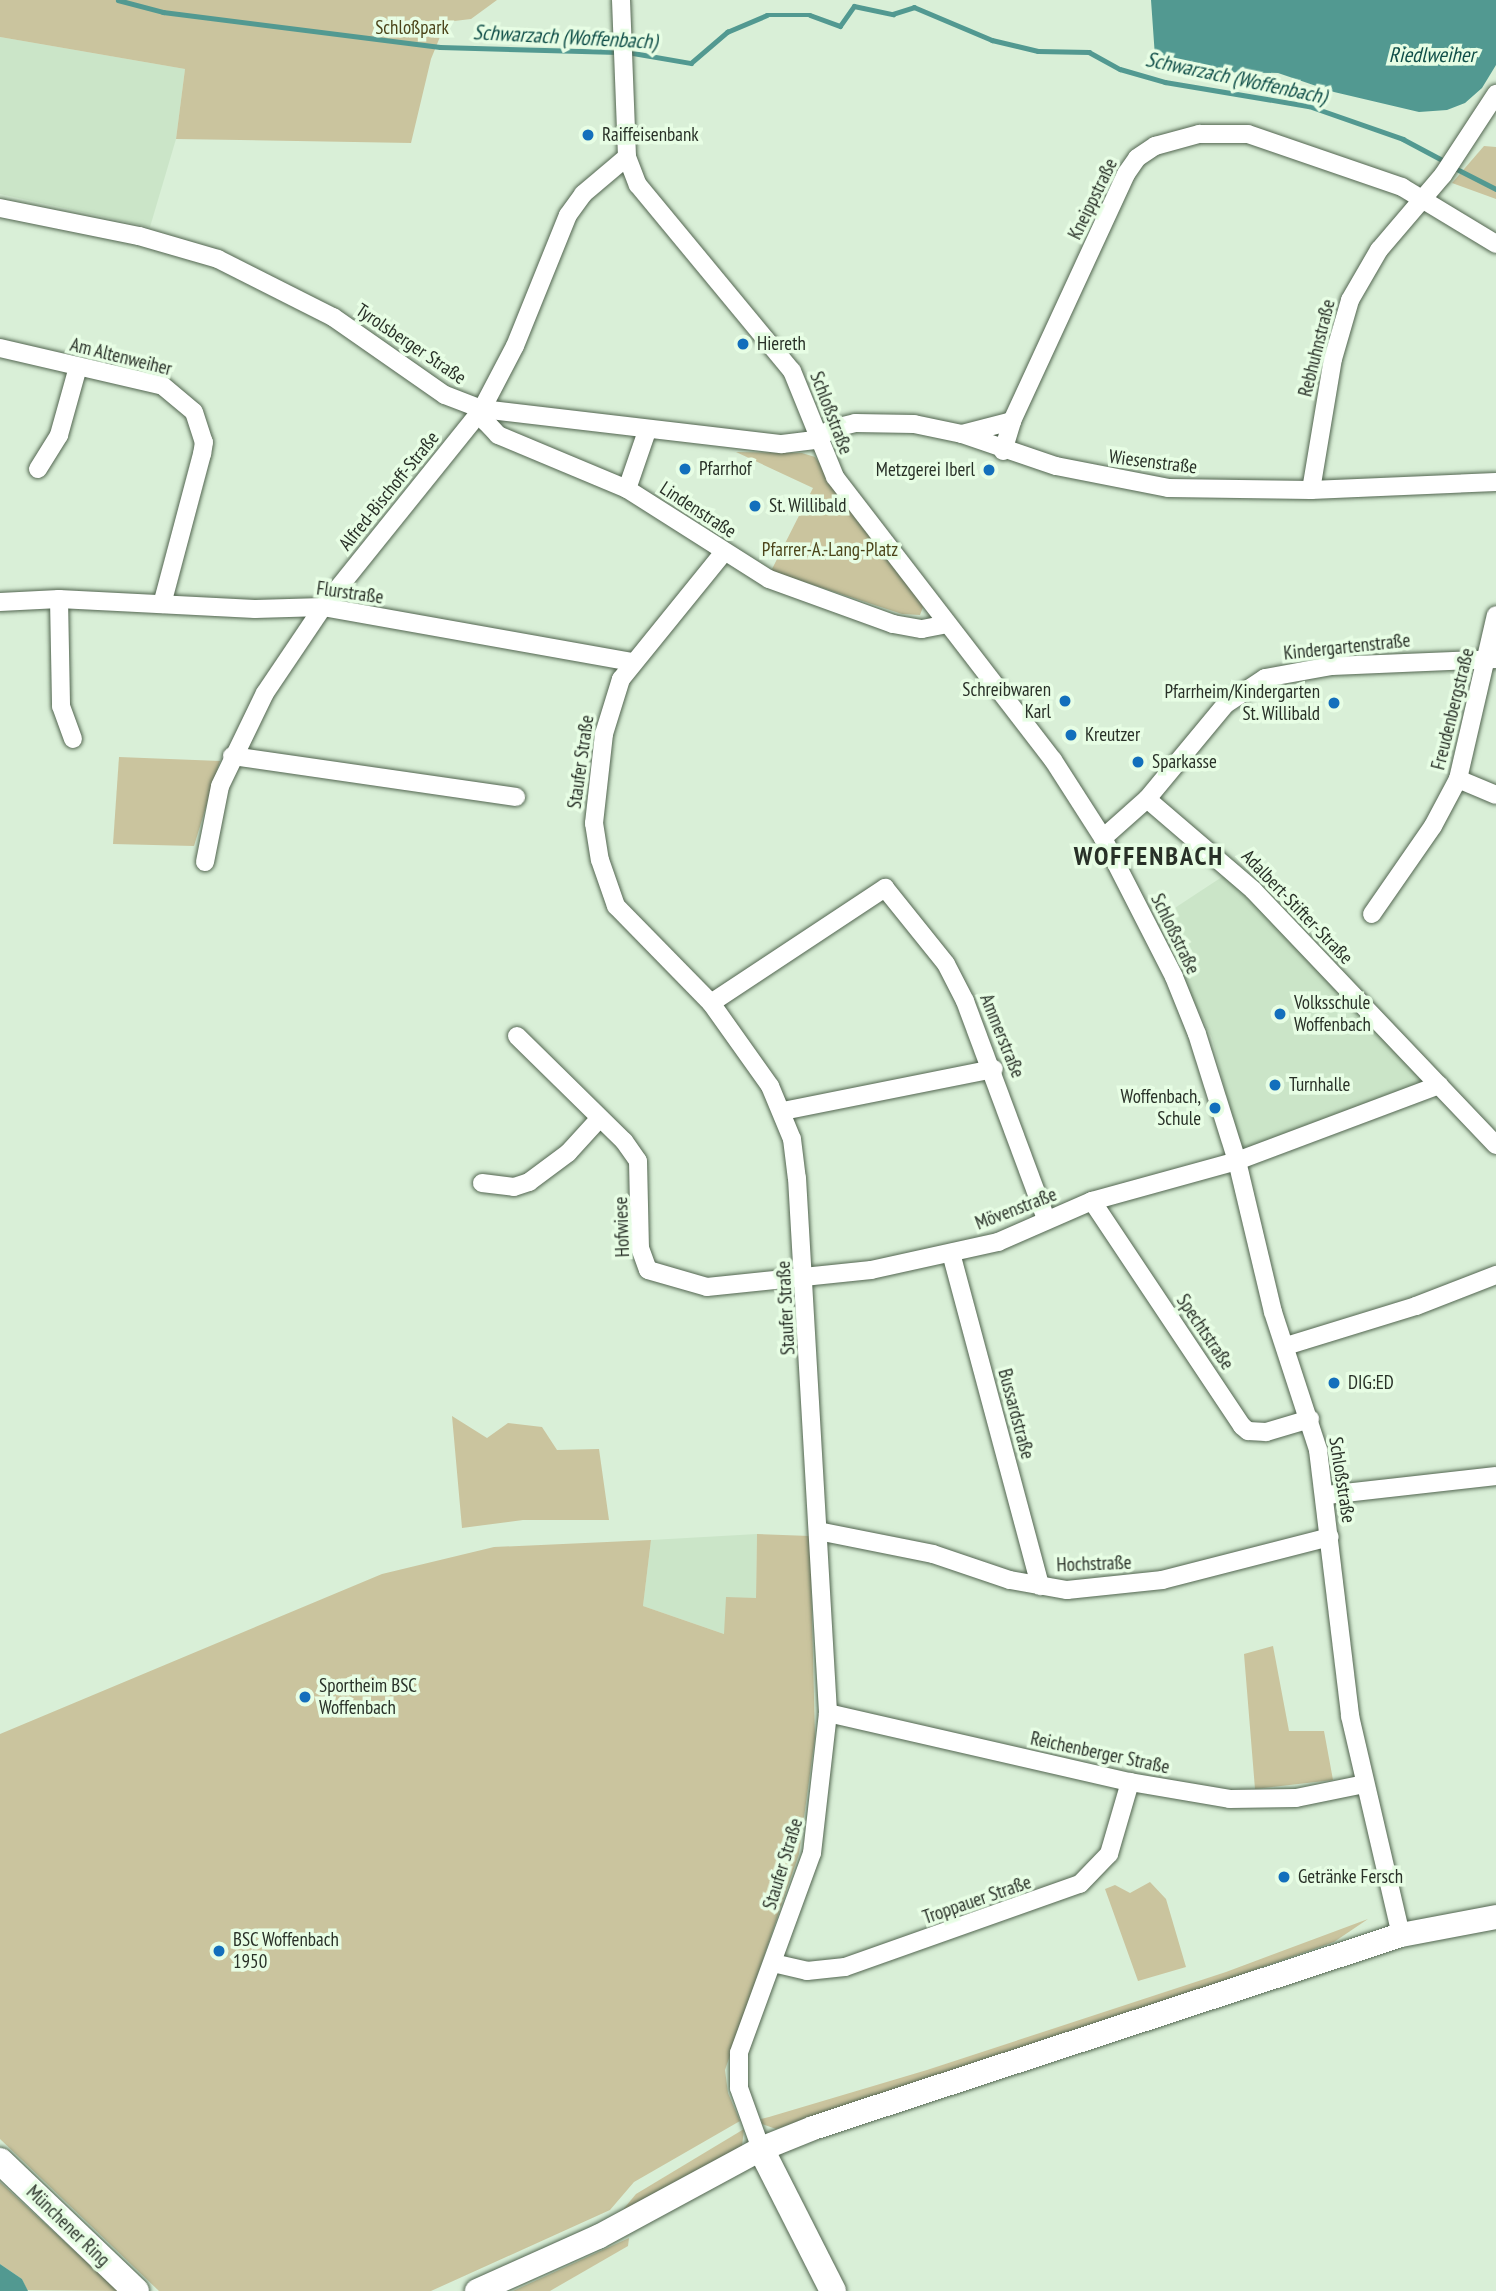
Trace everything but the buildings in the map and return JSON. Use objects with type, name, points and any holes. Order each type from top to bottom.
[{"type":"main road","points":[[761,2149],[833,2291]]},
{"type":"main road","name":"Münchener Ring","points":[[0,2161],[136,2291]]},
{"type":"street","name":"Schloßstraße","points":[[621,0],[619,52],[626,157],[638,185],[792,371],[811,411],[817,440],[856,507],[1053,760],[1103,838],[1183,1000],[1237,1161],[1270,1299],[1310,1419],[1326,1495],[1350,1716],[1401,1935]]},
{"type":"street","name":"Rebhuhnstraße","points":[[1311,490],[1333,359],[1350,300],[1380,250],[1443,175],[1496,94]]},
{"type":"street","name":"Kneippstraße","points":[[1003,451],[1012,421],[1126,174],[1137,158],[1155,146],[1199,134],[1248,134],[1347,166],[1424,198],[1496,244]]},
{"type":"street","name":"Alfred-Bischoff-Straße","points":[[205,862],[211,819],[232,756],[265,693],[323,607],[482,408],[515,346],[568,215],[583,194],[626,157]]},
{"type":"street","name":"Tyrolsberger Straße","points":[[0,208],[139,236],[218,259],[322,311],[445,395],[482,408],[647,431],[782,444],[817,440]]},
{"type":"street","name":"Am Altenweiher","points":[[0,348],[163,386],[185,401],[200,428],[202,454],[162,604]]},
{"type":"street","points":[[38,469],[59,435],[78,367]]},
{"type":"street","name":"Lindenstraße","points":[[482,408],[498,435],[627,489],[724,552],[787,587],[885,621],[922,629],[947,624]]},
{"type":"street","points":[[962,435],[1012,421]]},
{"type":"street","name":"Wiesenstraße","points":[[817,440],[842,425],[867,422],[914,424],[962,435],[1003,451],[1137,485],[1311,490],[1496,482]]},
{"type":"street","points":[[627,489],[647,431]]},
{"type":"street","name":"Staufer Straße","points":[[724,552],[632,662],[612,701],[595,796],[600,860],[616,906],[626,920],[711,1003],[783,1111],[792,1139],[806,1276],[828,1713],[815,1839],[738,2062],[742,2099],[761,2149]]},
{"type":"street","points":[[59,599],[61,706],[73,739]]},
{"type":"street","name":"Flurstraße","points":[[0,602],[59,599],[323,607],[632,662]]},
{"type":"street","name":"Freudenbergstraße","points":[[1372,914],[1433,826],[1458,779],[1492,659],[1496,615]]},
{"type":"street","name":"Kindergartenstraße","points":[[1103,838],[1147,799],[1226,704],[1265,678],[1332,666],[1492,659]]},
{"type":"street","points":[[232,756],[516,797]]},
{"type":"street","points":[[1458,779],[1496,795]]},
{"type":"street","name":"Adalbert-Stifter-Straße","points":[[1147,799],[1253,890],[1496,1145]]},
{"type":"street","name":"Ammerstraße","points":[[711,1003],[885,888],[946,964],[994,1069],[1046,1219]]},
{"type":"street","name":"Hofwiese","points":[[517,1036],[600,1118],[638,1161],[640,1248],[648,1270],[707,1287],[806,1276]]},
{"type":"street","points":[[783,1111],[994,1069]]},
{"type":"street","name":"Mövenstraße","points":[[806,1276],[871,1270],[998,1242],[1093,1201],[1237,1161],[1438,1085]]},
{"type":"street","points":[[482,1184],[514,1187],[529,1182],[568,1153],[600,1118]]},
{"type":"street","name":"Spechtstraße","points":[[1093,1201],[1242,1426],[1248,1431],[1266,1432],[1310,1419]]},
{"type":"street","name":"Bussardstraße","points":[[951,1253],[1040,1586]]},
{"type":"street","points":[[1286,1346],[1416,1306],[1496,1275]]},
{"type":"street","points":[[1326,1495],[1496,1476]]},
{"type":"street","name":"Hochstraße","points":[[818,1531],[905,1547],[1040,1586],[1067,1590],[1128,1586],[1330,1537]]},
{"type":"street","name":"Reichenberger Straße","points":[[828,1713],[1130,1782],[1258,1801],[1365,1784]]},
{"type":"street","name":"Troppauer Straße","points":[[773,1963],[807,1971],[845,1967],[1080,1884],[1109,1854],[1130,1782]]},
{"type":"street","points":[[477,2291],[598,2237],[761,2149],[846,2117],[1401,1935],[1496,1917]]},
{"type":"shaded area","points":[[0,37],[185,69],[176,139],[150,227],[0,194]]},
{"type":"shaded area","name":"Volksschule Woffenbach","points":[[1228,873],[1335,990],[1429,1082],[1241,1152],[1212,1038],[1155,921]]},
{"type":"shaded area","points":[[757,1534],[756,1599],[724,1634],[643,1606],[651,1540]]},
{"type":"green space","name":"Schloßpark","points":[[0,0],[497,0],[471,19],[446,22],[431,59],[411,143],[176,139],[185,69],[0,37]]},
{"type":"green space","points":[[1484,146],[1496,147],[1496,199],[1452,183]]},
{"type":"green space","name":"Pfarrer-A.-Lang-Platz","points":[[736,452],[802,453],[815,457],[914,593],[923,607],[920,615],[902,614],[771,571],[813,488]]},
{"type":"green space","points":[[119,757],[220,761],[194,846],[113,844]]},
{"type":"green space","points":[[452,1416],[487,1438],[508,1423],[542,1427],[557,1450],[599,1449],[609,1520],[523,1520],[462,1528]]},
{"type":"green space","points":[[757,1534],[810,1536],[815,1737],[799,1854],[725,2070],[728,2093],[740,2121],[634,2182],[610,2210],[431,2291],[159,2291],[0,2139],[0,1734],[382,1574],[494,1547],[651,1540],[643,1606],[724,1634],[726,1597],[756,1598]]},
{"type":"green space","points":[[1273,1646],[1289,1731],[1324,1731],[1333,1780],[1255,1789],[1244,1654]]},
{"type":"green space","points":[[1150,1882],[1166,1899],[1186,1967],[1138,1981],[1105,1889],[1115,1885],[1130,1893]]},
{"type":"green space","points":[[1368,1919],[1334,1942],[1158,2004],[776,2129],[762,2124],[761,2119],[927,2070],[1226,1972]]},
{"type":"green space","points":[[744,2129],[742,2146],[616,2218],[636,2194]]},
{"type":"green space","points":[[0,2182],[118,2291],[27,2290],[22,2279],[0,2264]]},
{"type":"green space","points":[[629,2238],[628,2246],[550,2291],[513,2291]]},
{"type":"water","name":"Riedlweiher","points":[[1151,0],[1496,0],[1496,65],[1482,88],[1465,103],[1447,110],[1419,112],[1334,92],[1278,73],[1156,71]]},
{"type":"water","points":[[0,2264],[22,2279],[28,2291],[0,2291]]},
{"type":"waterway","name":"Schwarzach (Woffenbach)","points":[[118,0],[163,12],[440,47],[618,52]]},
{"type":"waterway","name":"Schwarzach (Woffenbach)","points":[[627,52],[691,63],[727,32],[767,15],[810,15],[840,26],[854,6],[893,14],[914,7],[992,40],[1038,51],[1089,52],[1120,69],[1165,82],[1309,106],[1403,139],[1446,162]]},
{"type":"waterway","name":"Schwarzach (Woffenbach)","points":[[1453,167],[1496,189]]},
{"type":"place","name":"Raiffeisenbank","points":[[588,135]]},
{"type":"place","name":"Hiereth","points":[[743,344]]},
{"type":"place","name":"Pfarrhof","points":[[685,469]]},
{"type":"place","name":"Metzgerei Iberl","points":[[989,470]]},
{"type":"place","name":"St. Willibald","points":[[755,506]]},
{"type":"place","name":"Schreibwaren Karl","points":[[1065,701]]},
{"type":"place","name":"Pfarrheim/Kindergarten St. Willibald","points":[[1334,703]]},
{"type":"place","name":"Kreutzer","points":[[1071,735]]},
{"type":"place","name":"Sparkasse","points":[[1138,762]]},
{"type":"place","name":"Volksschule Woffenbach","points":[[1280,1014]]},
{"type":"place","name":"Turnhalle","points":[[1275,1085]]},
{"type":"place","name":"Woffenbach, Schule","points":[[1215,1108]]},
{"type":"place","name":"DIG:ED","points":[[1334,1383]]},
{"type":"place","name":"Sportheim BSC Woffenbach","points":[[305,1697]]},
{"type":"place","name":"Getränke Fersch","points":[[1284,1877]]},
{"type":"place","name":"BSC Woffenbach 1950","points":[[219,1951]]},
{"type":"district","name":"WOFFENBACH","points":[[1149,856]]}]
